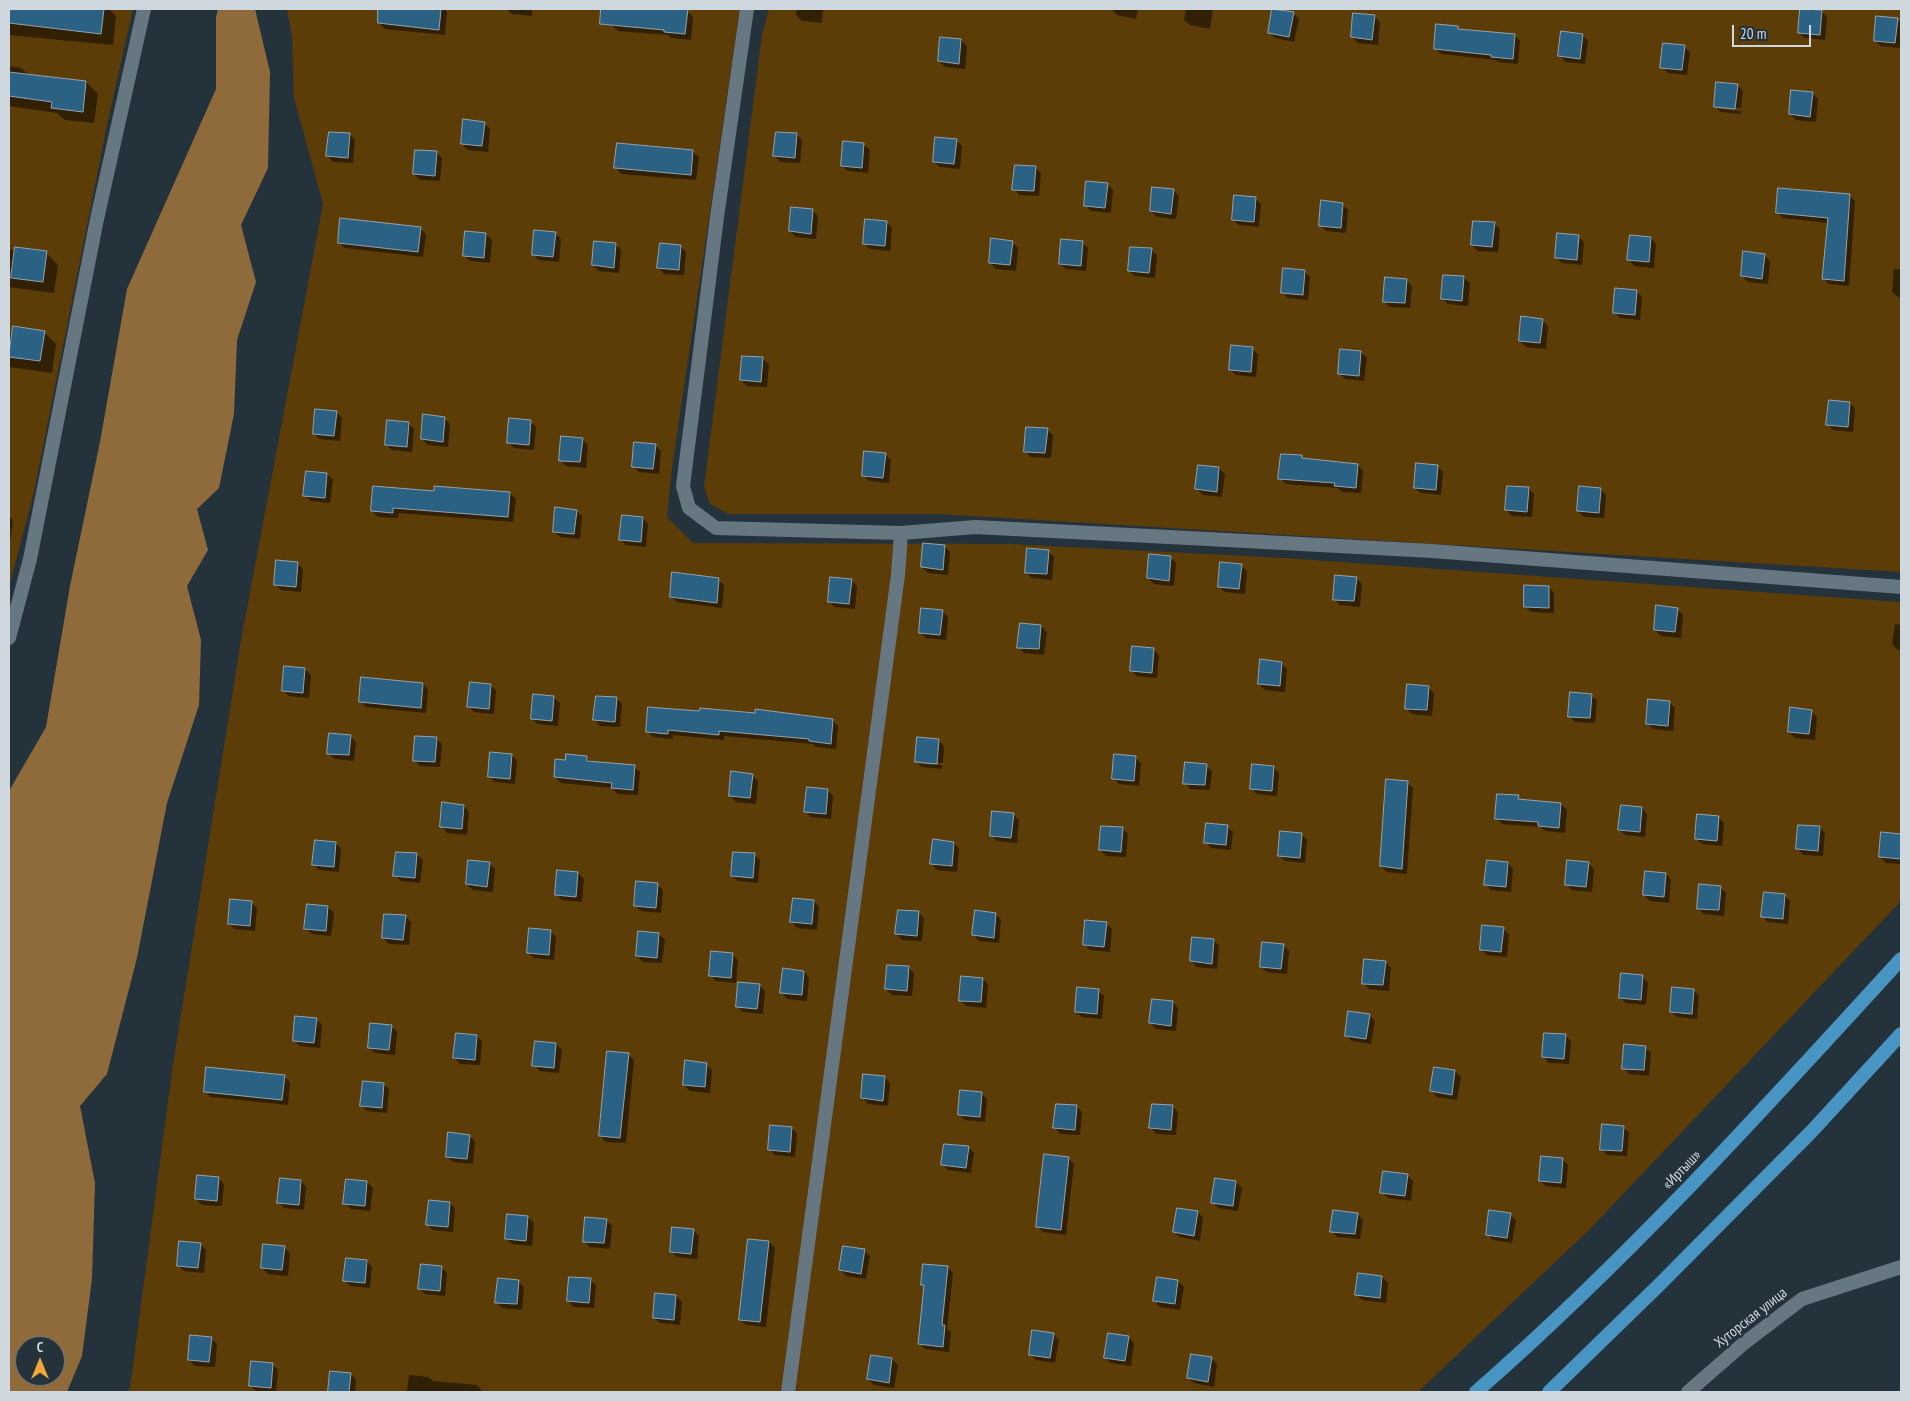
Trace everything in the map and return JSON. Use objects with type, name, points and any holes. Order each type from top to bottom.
[{"type":"highway","name":"«Иртыш»","points":[[1476,1392],[1631,1247],[1776,1096],[1901,959]]},
{"type":"highway","points":[[1549,1392],[1660,1285],[1805,1138],[1901,1034]]},
{"type":"street","points":[[9,638],[30,559],[97,219],[144,9]]},
{"type":"street","points":[[747,9],[717,217],[683,486],[688,508],[716,528],[901,534],[975,527],[1432,551],[1901,586]]},
{"type":"street","points":[[788,1392],[898,575],[901,534]]},
{"type":"street","name":"Хуторская улица","points":[[1688,1392],[1743,1344],[1802,1299],[1901,1267]]},
{"type":"shaded area","points":[[9,9],[133,9],[107,125],[34,492],[9,587]]},
{"type":"shaded area","points":[[218,9],[255,9],[270,72],[268,168],[241,225],[256,282],[237,340],[234,414],[219,488],[197,509],[208,550],[187,586],[201,640],[199,705],[167,803],[137,958],[107,1074],[80,1106],[95,1183],[92,1279],[82,1356],[67,1392],[9,1392],[9,791],[46,727],[70,586],[100,442],[127,289],[216,89],[216,17]]},
{"type":"shaded area","points":[[287,9],[740,9],[672,468],[667,517],[693,543],[1010,544],[1285,558],[1901,602],[1901,901],[1589,1230],[1418,1392],[126,1392],[130,1388],[172,1071],[241,640],[323,204],[294,98],[292,38]]},
{"type":"shaded area","points":[[769,9],[1901,9],[1901,572],[938,514],[728,514],[710,504],[704,487],[762,35]]},
{"type":"building","points":[[9,9],[104,9],[101,34],[9,23]]},
{"type":"building","points":[[378,9],[441,9],[439,30],[378,23]]},
{"type":"building","points":[[601,9],[688,9],[685,34],[664,32],[664,30],[600,24]]},
{"type":"building","points":[[1272,9],[1294,12],[1289,37],[1268,33]]},
{"type":"building","points":[[1800,9],[1822,10],[1820,35],[1798,33]]},
{"type":"building","points":[[1353,13],[1375,15],[1372,40],[1351,37]]},
{"type":"building","points":[[1876,16],[1898,18],[1895,43],[1874,41]]},
{"type":"building","points":[[1436,24],[1458,26],[1458,29],[1515,34],[1513,59],[1434,49]]},
{"type":"building","points":[[1561,31],[1583,34],[1580,59],[1558,56]]},
{"type":"building","points":[[940,37],[961,39],[959,64],[938,61]]},
{"type":"building","points":[[1663,43],[1685,45],[1682,70],[1660,68]]},
{"type":"building","points":[[9,72],[86,81],[83,112],[51,108],[52,102],[9,96]]},
{"type":"building","points":[[1716,82],[1738,84],[1735,109],[1714,107]]},
{"type":"building","points":[[1791,90],[1813,92],[1810,117],[1789,114]]},
{"type":"building","points":[[463,119],[485,122],[482,146],[461,144]]},
{"type":"building","points":[[329,132],[350,133],[348,158],[326,156]]},
{"type":"building","points":[[776,132],[797,133],[795,158],[773,156]]},
{"type":"building","points":[[935,137],[957,139],[954,164],[933,162]]},
{"type":"building","points":[[843,141],[864,143],[862,168],[841,166]]},
{"type":"building","points":[[617,143],[693,150],[691,175],[614,168]]},
{"type":"building","points":[[415,150],[437,151],[435,176],[413,174]]},
{"type":"building","points":[[1015,165],[1036,166],[1034,191],[1012,190]]},
{"type":"building","points":[[1086,181],[1108,183],[1105,208],[1084,206]]},
{"type":"building","points":[[1152,187],[1174,189],[1171,214],[1150,211]]},
{"type":"building","points":[[1778,188],[1850,194],[1844,281],[1822,279],[1828,218],[1776,213]]},
{"type":"building","points":[[1234,195],[1256,197],[1254,222],[1232,220]]},
{"type":"building","points":[[1321,200],[1343,203],[1341,228],[1319,226]]},
{"type":"building","points":[[791,207],[813,209],[811,234],[789,231]]},
{"type":"building","points":[[340,218],[421,227],[418,252],[338,243]]},
{"type":"building","points":[[865,219],[887,221],[885,246],[863,244]]},
{"type":"building","points":[[1473,221],[1495,222],[1492,247],[1471,245]]},
{"type":"building","points":[[534,230],[556,232],[553,257],[532,255]]},
{"type":"building","points":[[465,231],[486,233],[484,258],[463,256]]},
{"type":"building","points":[[1557,233],[1579,235],[1577,260],[1555,258]]},
{"type":"building","points":[[1630,235],[1651,237],[1649,262],[1627,260]]},
{"type":"building","points":[[991,238],[1013,241],[1010,265],[989,263]]},
{"type":"building","points":[[1061,239],[1083,241],[1081,266],[1059,264]]},
{"type":"building","points":[[594,241],[616,243],[614,268],[592,265]]},
{"type":"building","points":[[660,243],[681,245],[679,270],[657,268]]},
{"type":"building","points":[[15,247],[47,251],[43,282],[11,278]]},
{"type":"building","points":[[1130,247],[1152,248],[1149,273],[1128,271]]},
{"type":"building","points":[[1743,251],[1765,254],[1762,279],[1741,276]]},
{"type":"building","points":[[1283,268],[1305,270],[1303,295],[1281,293]]},
{"type":"building","points":[[1443,275],[1464,276],[1462,301],[1441,299]]},
{"type":"building","points":[[1385,277],[1407,279],[1405,303],[1383,302]]},
{"type":"building","points":[[1615,288],[1637,290],[1635,315],[1613,313]]},
{"type":"building","points":[[1521,316],[1543,319],[1540,343],[1519,341]]},
{"type":"building","points":[[13,326],[45,331],[40,361],[9,357]]},
{"type":"building","points":[[1231,345],[1253,347],[1251,372],[1229,370]]},
{"type":"building","points":[[1340,349],[1361,351],[1359,376],[1338,374]]},
{"type":"building","points":[[742,356],[763,357],[761,382],[740,380]]},
{"type":"building","points":[[1829,400],[1850,402],[1848,427],[1826,425]]},
{"type":"building","points":[[315,409],[337,411],[334,436],[313,434]]},
{"type":"building","points":[[423,414],[445,417],[443,442],[421,439]]},
{"type":"building","points":[[509,418],[531,420],[529,445],[507,443]]},
{"type":"building","points":[[387,420],[409,422],[407,447],[385,445]]},
{"type":"building","points":[[1026,427],[1048,428],[1045,453],[1024,452]]},
{"type":"building","points":[[561,436],[583,438],[580,462],[559,461]]},
{"type":"building","points":[[634,442],[656,444],[653,469],[632,467]]},
{"type":"building","points":[[864,451],[886,453],[883,478],[862,476]]},
{"type":"building","points":[[1281,454],[1302,455],[1302,458],[1358,464],[1356,488],[1334,486],[1335,483],[1278,479]]},
{"type":"building","points":[[1416,463],[1438,465],[1436,490],[1414,488]]},
{"type":"building","points":[[1198,465],[1219,467],[1217,492],[1195,489]]},
{"type":"building","points":[[306,471],[327,473],[325,498],[303,496]]},
{"type":"building","points":[[373,486],[434,491],[434,486],[510,492],[508,517],[393,508],[393,513],[371,511]]},
{"type":"building","points":[[1507,486],[1529,487],[1527,512],[1505,510]]},
{"type":"building","points":[[1579,486],[1601,488],[1599,513],[1577,511]]},
{"type":"building","points":[[555,507],[577,510],[574,534],[553,532]]},
{"type":"building","points":[[622,515],[643,517],[641,542],[619,540]]},
{"type":"building","points":[[923,543],[945,545],[943,570],[921,567]]},
{"type":"building","points":[[1027,548],[1049,550],[1047,574],[1025,573]]},
{"type":"building","points":[[1149,554],[1171,556],[1169,581],[1147,578]]},
{"type":"building","points":[[276,560],[298,562],[296,587],[274,585]]},
{"type":"building","points":[[1220,562],[1242,564],[1239,589],[1218,587]]},
{"type":"building","points":[[672,572],[719,578],[717,603],[670,597]]},
{"type":"building","points":[[1335,575],[1357,577],[1354,601],[1333,600]]},
{"type":"building","points":[[830,577],[852,579],[849,604],[828,602]]},
{"type":"building","points":[[1524,585],[1549,586],[1549,608],[1524,607]]},
{"type":"building","points":[[1656,605],[1678,608],[1675,632],[1654,630]]},
{"type":"building","points":[[921,608],[943,610],[940,635],[919,633]]},
{"type":"building","points":[[1020,623],[1041,625],[1039,649],[1017,648]]},
{"type":"building","points":[[1132,646],[1154,648],[1152,673],[1130,671]]},
{"type":"building","points":[[1260,659],[1282,662],[1280,686],[1258,684]]},
{"type":"building","points":[[284,666],[305,668],[303,693],[282,691]]},
{"type":"building","points":[[361,677],[423,683],[421,708],[359,702]]},
{"type":"building","points":[[470,682],[491,684],[489,709],[467,707]]},
{"type":"building","points":[[1407,684],[1429,686],[1427,710],[1405,709]]},
{"type":"building","points":[[1570,692],[1592,694],[1590,718],[1568,717]]},
{"type":"building","points":[[533,694],[554,696],[552,721],[531,719]]},
{"type":"building","points":[[596,696],[617,697],[615,722],[593,720]]},
{"type":"building","points":[[1648,699],[1670,701],[1668,726],[1646,724]]},
{"type":"building","points":[[648,707],[699,711],[700,708],[755,713],[755,709],[833,719],[831,744],[809,741],[809,739],[719,731],[719,735],[668,730],[668,734],[646,732]]},
{"type":"building","points":[[1790,707],[1812,710],[1809,734],[1788,732]]},
{"type":"building","points":[[329,733],[351,735],[349,755],[327,754]]},
{"type":"building","points":[[415,736],[437,737],[435,762],[413,761]]},
{"type":"building","points":[[917,737],[939,739],[937,764],[915,762]]},
{"type":"building","points":[[490,752],[512,754],[510,779],[488,777]]},
{"type":"building","points":[[566,754],[587,756],[587,761],[635,765],[633,790],[611,788],[612,783],[554,777],[555,759],[565,760]]},
{"type":"building","points":[[1114,754],[1136,756],[1134,781],[1112,779]]},
{"type":"building","points":[[1185,762],[1207,764],[1205,785],[1183,784]]},
{"type":"building","points":[[1252,764],[1274,766],[1272,791],[1250,789]]},
{"type":"building","points":[[731,771],[753,774],[750,798],[729,796]]},
{"type":"building","points":[[1386,779],[1408,781],[1402,869],[1380,866]]},
{"type":"building","points":[[807,787],[828,789],[826,814],[804,812]]},
{"type":"building","points":[[1497,794],[1519,795],[1518,799],[1561,803],[1559,828],[1538,826],[1538,822],[1495,819]]},
{"type":"building","points":[[442,802],[464,805],[462,829],[440,827]]},
{"type":"building","points":[[1621,805],[1642,807],[1640,832],[1618,830]]},
{"type":"building","points":[[992,811],[1014,813],[1011,838],[990,836]]},
{"type":"building","points":[[1697,814],[1719,816],[1717,841],[1695,839]]},
{"type":"building","points":[[1206,823],[1228,825],[1226,845],[1204,843]]},
{"type":"building","points":[[1798,825],[1820,826],[1818,851],[1796,849]]},
{"type":"building","points":[[1101,826],[1123,827],[1121,852],[1099,850]]},
{"type":"building","points":[[1280,831],[1302,833],[1300,858],[1278,856]]},
{"type":"building","points":[[1881,832],[1901,834],[1901,859],[1879,857]]},
{"type":"building","points":[[933,839],[954,842],[952,866],[930,864]]},
{"type":"building","points":[[315,840],[336,842],[334,867],[312,865]]},
{"type":"building","points":[[396,852],[417,853],[415,878],[393,876]]},
{"type":"building","points":[[733,852],[755,853],[753,878],[731,876]]},
{"type":"building","points":[[468,860],[490,862],[487,887],[466,884]]},
{"type":"building","points":[[1487,860],[1508,862],[1506,887],[1484,885]]},
{"type":"building","points":[[1567,860],[1589,862],[1586,887],[1565,885]]},
{"type":"building","points":[[557,870],[578,872],[576,897],[555,895]]},
{"type":"building","points":[[1645,871],[1666,873],[1664,897],[1643,895]]},
{"type":"building","points":[[636,881],[658,883],[656,908],[634,906]]},
{"type":"building","points":[[1699,884],[1721,886],[1719,910],[1697,909]]},
{"type":"building","points":[[1764,892],[1785,894],[1783,919],[1761,917]]},
{"type":"building","points":[[793,898],[814,900],[812,924],[790,922]]},
{"type":"building","points":[[230,899],[252,901],[250,926],[228,924]]},
{"type":"building","points":[[307,904],[328,906],[326,931],[304,929]]},
{"type":"building","points":[[898,910],[919,911],[917,936],[895,934]]},
{"type":"building","points":[[975,910],[996,913],[994,938],[972,935]]},
{"type":"building","points":[[384,914],[406,915],[403,940],[382,938]]},
{"type":"building","points":[[1085,920],[1107,922],[1104,947],[1083,945]]},
{"type":"building","points":[[1482,925],[1504,927],[1501,952],[1480,950]]},
{"type":"building","points":[[529,928],[551,930],[549,955],[527,953]]},
{"type":"building","points":[[638,931],[659,933],[657,958],[636,956]]},
{"type":"building","points":[[1192,937],[1214,939],[1212,964],[1190,961]]},
{"type":"building","points":[[1262,942],[1284,944],[1281,969],[1260,967]]},
{"type":"building","points":[[711,951],[733,953],[731,978],[709,976]]},
{"type":"building","points":[[1364,959],[1386,961],[1383,985],[1362,984]]},
{"type":"building","points":[[887,965],[909,966],[907,991],[885,989]]},
{"type":"building","points":[[783,968],[804,971],[802,995],[780,993]]},
{"type":"building","points":[[1621,973],[1643,975],[1641,1000],[1619,998]]},
{"type":"building","points":[[961,976],[983,978],[981,1002],[959,1001]]},
{"type":"building","points":[[738,982],[760,984],[757,1009],[736,1007]]},
{"type":"building","points":[[1077,987],[1099,989],[1097,1014],[1075,1012]]},
{"type":"building","points":[[1672,987],[1694,989],[1692,1014],[1670,1012]]},
{"type":"building","points":[[1152,999],[1173,1001],[1171,1026],[1149,1023]]},
{"type":"building","points":[[1348,1011],[1370,1014],[1366,1039],[1345,1036]]},
{"type":"building","points":[[295,1016],[317,1018],[314,1043],[293,1041]]},
{"type":"building","points":[[370,1023],[392,1025],[389,1050],[368,1048]]},
{"type":"building","points":[[456,1033],[477,1035],[475,1060],[453,1058]]},
{"type":"building","points":[[1544,1033],[1566,1034],[1564,1059],[1542,1057]]},
{"type":"building","points":[[535,1041],[556,1043],[554,1068],[532,1066]]},
{"type":"building","points":[[1624,1044],[1646,1046],[1644,1070],[1622,1069]]},
{"type":"building","points":[[607,1051],[629,1053],[620,1138],[599,1136]]},
{"type":"building","points":[[685,1060],[707,1063],[705,1087],[683,1085]]},
{"type":"building","points":[[206,1067],[285,1075],[282,1100],[204,1092]]},
{"type":"building","points":[[1434,1067],[1455,1070],[1452,1095],[1430,1091]]},
{"type":"building","points":[[863,1074],[885,1076],[883,1101],[861,1098]]},
{"type":"building","points":[[363,1081],[384,1083],[382,1108],[360,1106]]},
{"type":"building","points":[[960,1090],[982,1092],[980,1117],[958,1115]]},
{"type":"building","points":[[1056,1104],[1077,1105],[1075,1130],[1053,1128]]},
{"type":"building","points":[[1152,1104],[1173,1105],[1171,1130],[1149,1128]]},
{"type":"building","points":[[1602,1124],[1624,1126],[1622,1151],[1600,1150]]},
{"type":"building","points":[[770,1125],[792,1127],[790,1152],[768,1150]]},
{"type":"building","points":[[448,1132],[470,1135],[467,1159],[446,1157]]},
{"type":"building","points":[[944,1144],[969,1146],[966,1168],[941,1165]]},
{"type":"building","points":[[1044,1154],[1069,1157],[1061,1230],[1036,1227]]},
{"type":"building","points":[[1541,1156],[1563,1158],[1561,1183],[1539,1181]]},
{"type":"building","points":[[1383,1171],[1408,1174],[1405,1196],[1380,1193]]},
{"type":"building","points":[[197,1175],[219,1177],[217,1201],[195,1199]]},
{"type":"building","points":[[280,1178],[301,1180],[299,1205],[277,1203]]},
{"type":"building","points":[[1215,1178],[1236,1181],[1233,1206],[1211,1203]]},
{"type":"building","points":[[346,1179],[367,1181],[365,1206],[343,1204]]},
{"type":"building","points":[[429,1200],[450,1202],[448,1227],[426,1225]]},
{"type":"building","points":[[1177,1208],[1198,1211],[1194,1236],[1173,1232]]},
{"type":"building","points":[[1333,1210],[1358,1213],[1355,1234],[1330,1232]]},
{"type":"building","points":[[1489,1210],[1511,1213],[1507,1238],[1486,1235]]},
{"type":"building","points":[[507,1214],[528,1216],[526,1241],[505,1239]]},
{"type":"building","points":[[585,1217],[607,1219],[604,1243],[583,1242]]},
{"type":"building","points":[[672,1227],[694,1229],[691,1254],[670,1252]]},
{"type":"building","points":[[748,1239],[769,1241],[760,1322],[739,1320]]},
{"type":"building","points":[[179,1241],[201,1243],[198,1268],[177,1266]]},
{"type":"building","points":[[263,1244],[285,1246],[282,1270],[261,1268]]},
{"type":"building","points":[[843,1246],[865,1249],[861,1274],[839,1270]]},
{"type":"building","points":[[346,1258],[367,1260],[365,1283],[343,1281]]},
{"type":"building","points":[[421,1264],[442,1266],[440,1291],[418,1289]]},
{"type":"building","points":[[923,1264],[948,1266],[942,1325],[945,1325],[943,1347],[918,1344],[924,1285],[921,1285]]},
{"type":"building","points":[[1358,1273],[1382,1276],[1380,1298],[1355,1295]]},
{"type":"building","points":[[569,1277],[591,1278],[589,1303],[567,1301]]},
{"type":"building","points":[[1157,1277],[1178,1280],[1175,1304],[1153,1301]]},
{"type":"building","points":[[498,1278],[519,1280],[517,1304],[495,1303]]},
{"type":"building","points":[[655,1293],[676,1295],[674,1320],[653,1318]]},
{"type":"building","points":[[1032,1330],[1054,1333],[1050,1358],[1029,1355]]},
{"type":"building","points":[[1108,1333],[1129,1336],[1125,1361],[1104,1358]]},
{"type":"building","points":[[190,1335],[212,1337],[209,1362],[188,1360]]},
{"type":"building","points":[[1191,1354],[1212,1357],[1208,1382],[1187,1378]]},
{"type":"building","points":[[871,1355],[892,1358],[889,1383],[867,1379]]},
{"type":"building","points":[[251,1361],[273,1363],[271,1388],[249,1386]]},
{"type":"building","points":[[330,1371],[351,1373],[349,1392],[328,1392]]}]
